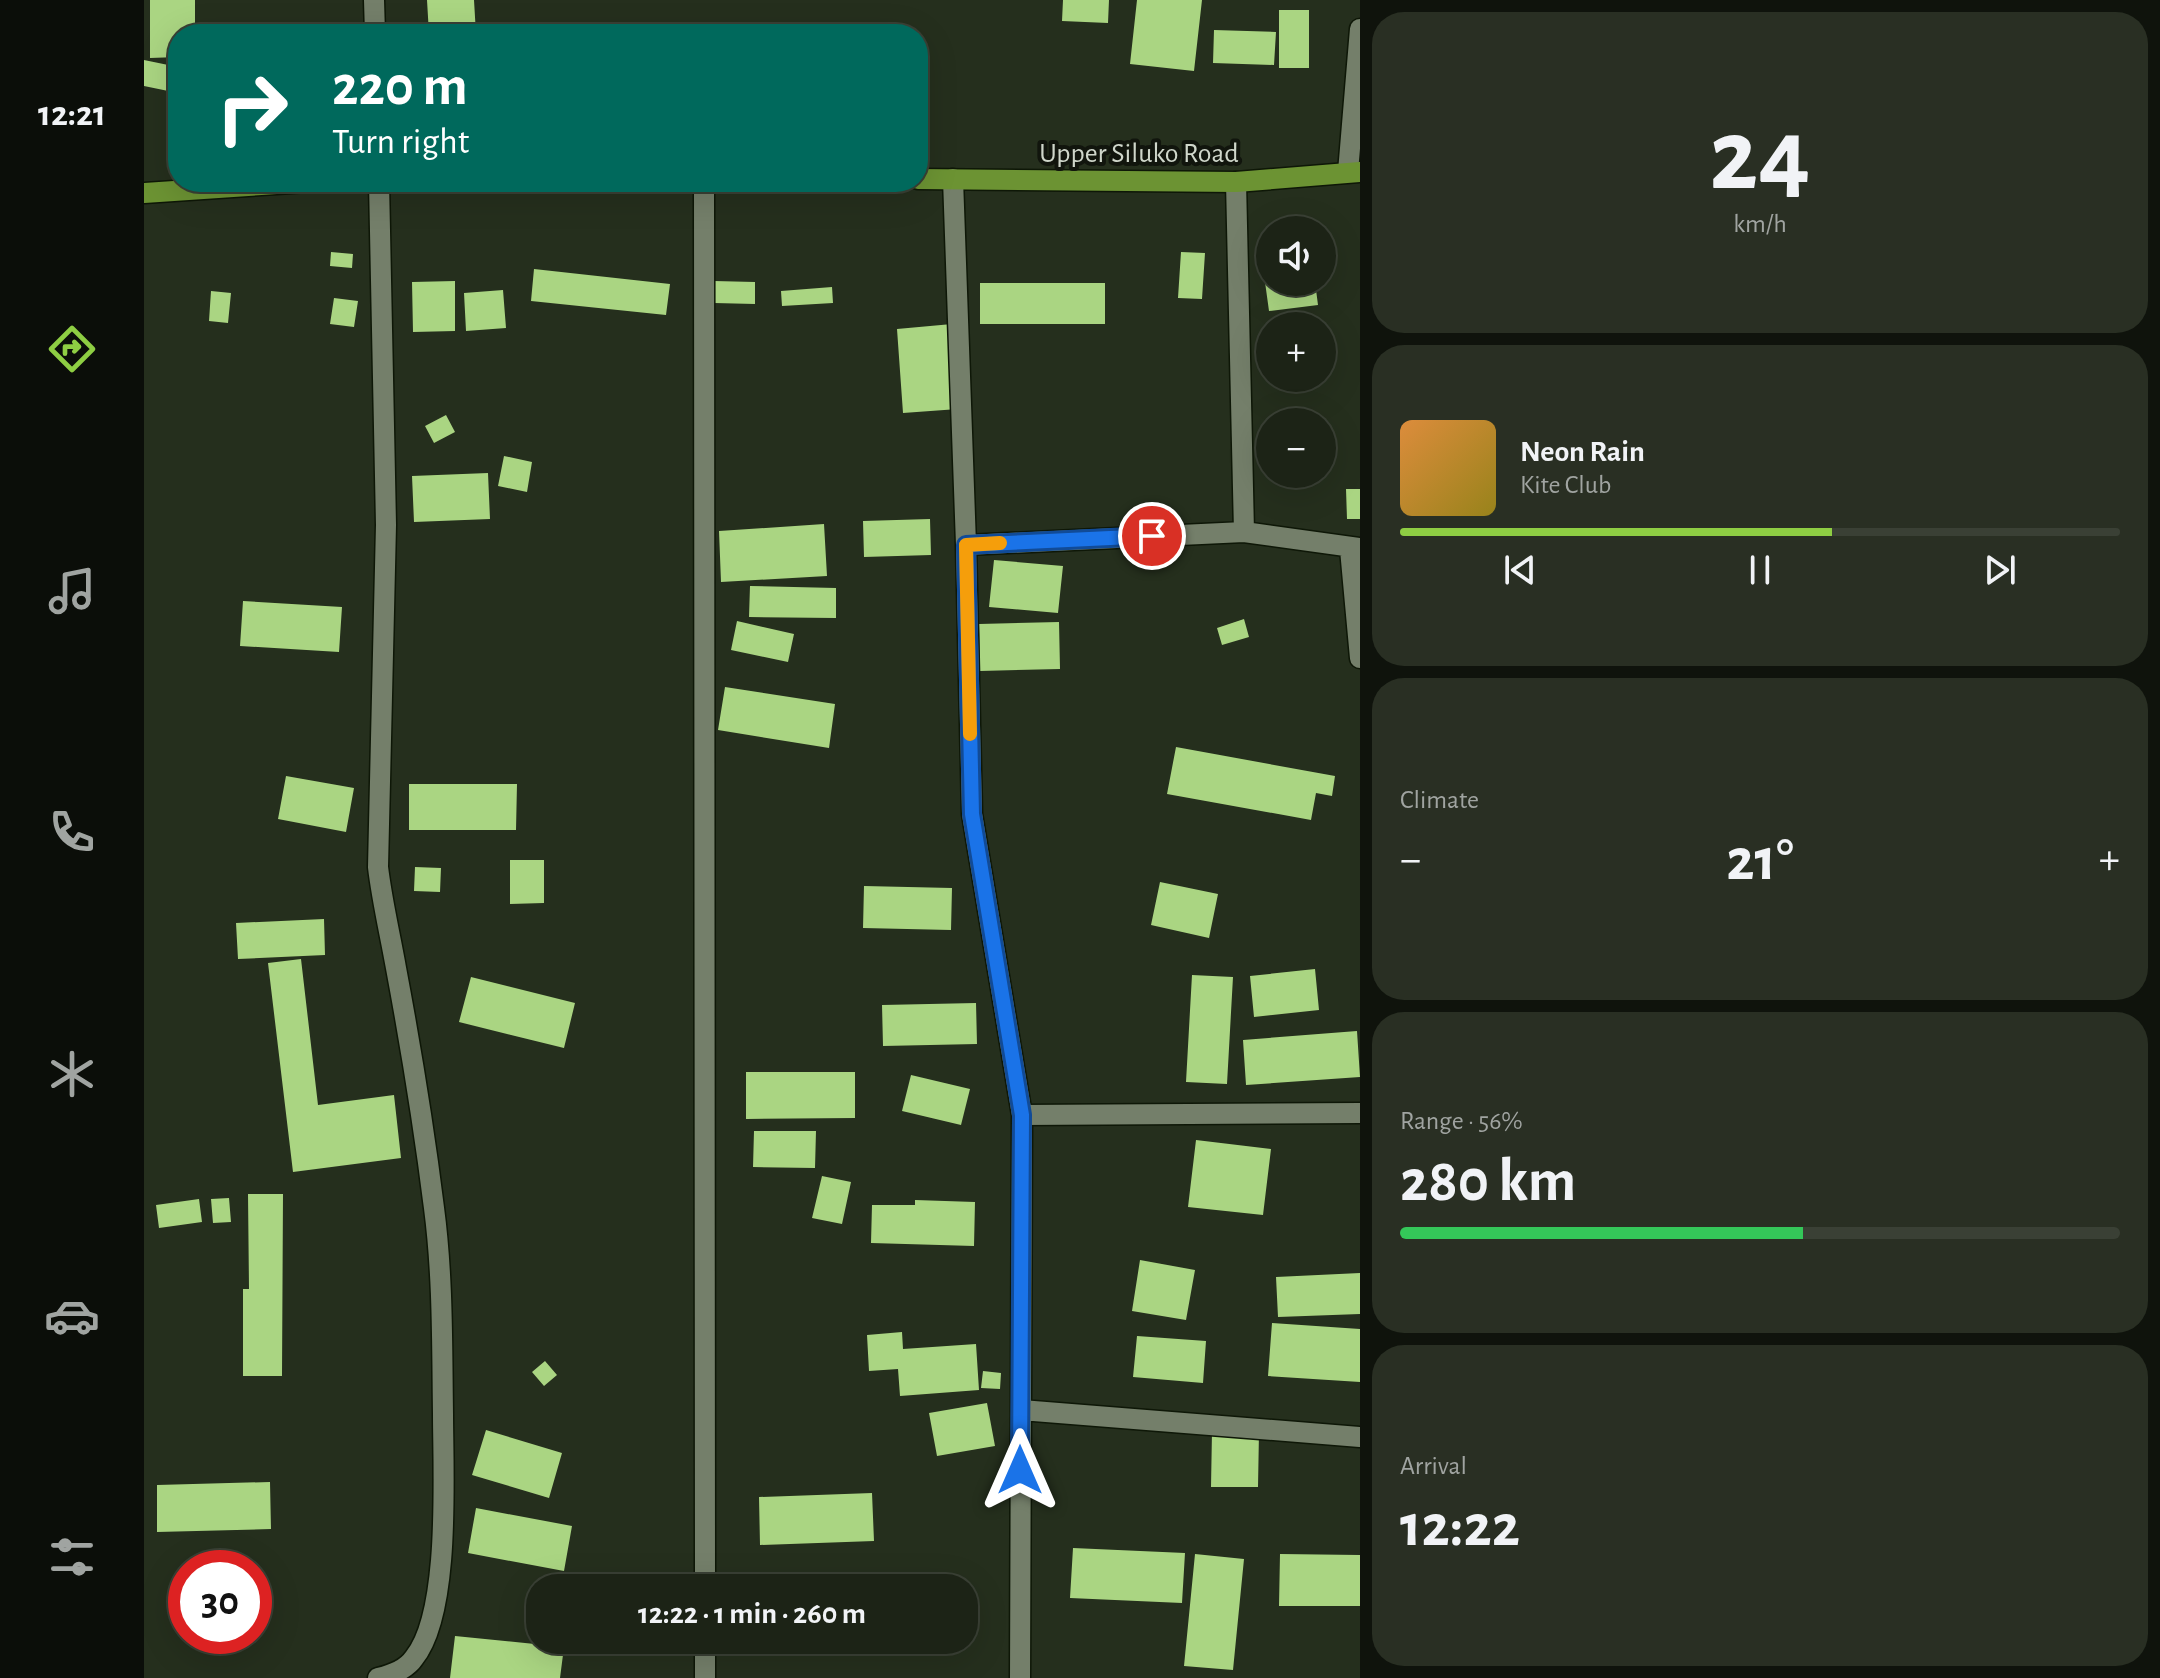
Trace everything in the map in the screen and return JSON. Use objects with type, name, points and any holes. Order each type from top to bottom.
[{"type":"main road","name":"Upper Siluko Road","points":[[928,179],[1236,182],[1354,172]]},
{"type":"main road","points":[[144,193],[168,191]]},
{"type":"street","points":[[374,0],[375,24]]},
{"type":"street","points":[[1354,172],[1360,29]]},
{"type":"street","points":[[953,179],[972,814],[1022,1115],[1020,1678]]},
{"type":"street","points":[[1236,182],[1244,532]]},
{"type":"street","points":[[378,1678],[393,1675],[414,1659],[425,1636],[436,1598],[444,1529],[442,1311],[434,1209],[378,867],[386,525],[379,192]]},
{"type":"street","points":[[704,192],[705,1574]]},
{"type":"street","points":[[966,545],[1244,532],[1355,548],[1360,658]]},
{"type":"street","points":[[1022,1115],[1360,1113]]},
{"type":"street","points":[[1021,1410],[1360,1437]]},
{"type":"street","points":[[705,1654],[705,1678]]},
{"type":"building","points":[[150,0],[195,0],[195,24],[168,24],[168,57],[150,58]]},
{"type":"building","points":[[427,0],[474,0],[475,24],[428,24]]},
{"type":"building","points":[[1063,0],[1109,0],[1108,23],[1062,21]]},
{"type":"building","points":[[1137,0],[1202,0],[1194,71],[1130,64]]},
{"type":"building","points":[[1279,10],[1309,10],[1309,68],[1279,68]]},
{"type":"building","points":[[1214,30],[1276,32],[1274,65],[1213,63]]},
{"type":"building","points":[[144,60],[168,65],[168,91],[144,86]]},
{"type":"building","points":[[331,252],[353,254],[352,268],[330,266]]},
{"type":"building","points":[[1181,252],[1205,253],[1202,299],[1178,298]]},
{"type":"building","points":[[534,269],[670,284],[666,315],[531,301]]},
{"type":"building","points":[[455,281],[455,331],[413,332],[412,282]]},
{"type":"building","points":[[714,281],[755,282],[755,304],[714,303]]},
{"type":"building","points":[[980,283],[1105,283],[1105,324],[980,324]]},
{"type":"building","points":[[832,287],[833,303],[782,306],[781,291]]},
{"type":"building","points":[[503,290],[506,328],[466,331],[464,293]]},
{"type":"building","points":[[211,291],[231,293],[228,323],[209,321]]},
{"type":"building","points":[[1267,296],[1317,296],[1318,305],[1269,311]]},
{"type":"building","points":[[334,298],[358,301],[354,327],[330,324]]},
{"type":"building","points":[[952,324],[958,409],[903,413],[897,329]]},
{"type":"building","points":[[446,415],[455,432],[434,443],[425,426]]},
{"type":"building","points":[[504,456],[532,462],[527,492],[498,486]]},
{"type":"building","points":[[488,473],[490,519],[414,522],[412,476]]},
{"type":"building","points":[[1346,489],[1360,489],[1360,519],[1347,519]]},
{"type":"building","points":[[930,519],[931,555],[864,557],[863,521]]},
{"type":"building","points":[[824,524],[827,576],[721,582],[719,531]]},
{"type":"building","points":[[994,560],[1063,566],[1058,613],[989,607]]},
{"type":"building","points":[[750,586],[836,588],[836,618],[749,617]]},
{"type":"building","points":[[243,601],[342,607],[339,652],[240,646]]},
{"type":"building","points":[[1244,619],[1249,637],[1222,645],[1217,628]]},
{"type":"building","points":[[737,621],[794,634],[788,662],[731,650]]},
{"type":"building","points":[[1059,622],[1060,669],[980,671],[979,624]]},
{"type":"building","points":[[725,687],[835,704],[829,748],[718,730]]},
{"type":"building","points":[[1176,747],[1335,776],[1332,796],[1316,793],[1311,820],[1167,794]]},
{"type":"building","points":[[286,776],[354,788],[346,832],[278,819]]},
{"type":"building","points":[[409,784],[517,784],[516,830],[409,830]]},
{"type":"building","points":[[510,860],[544,860],[544,903],[510,904]]},
{"type":"building","points":[[415,867],[441,868],[440,892],[414,891]]},
{"type":"building","points":[[1160,882],[1218,894],[1209,938],[1151,925]]},
{"type":"building","points":[[864,886],[952,888],[951,930],[863,928]]},
{"type":"building","points":[[324,919],[325,955],[238,959],[236,923]]},
{"type":"building","points":[[301,959],[318,1105],[394,1095],[401,1158],[293,1172],[268,963]]},
{"type":"building","points":[[1315,969],[1319,1010],[1254,1017],[1250,976]]},
{"type":"building","points":[[1192,975],[1233,977],[1227,1084],[1186,1082]]},
{"type":"building","points":[[471,977],[575,1003],[564,1048],[459,1022]]},
{"type":"building","points":[[976,1003],[977,1044],[883,1046],[882,1005]]},
{"type":"building","points":[[1357,1031],[1360,1077],[1246,1085],[1243,1040]]},
{"type":"building","points":[[746,1072],[855,1072],[855,1118],[746,1119]]},
{"type":"building","points":[[911,1075],[970,1089],[961,1125],[902,1111]]},
{"type":"building","points":[[754,1131],[816,1131],[815,1168],[753,1167]]},
{"type":"building","points":[[1196,1140],[1271,1149],[1263,1215],[1188,1207]]},
{"type":"building","points":[[822,1176],[851,1182],[842,1224],[812,1218]]},
{"type":"building","points":[[248,1194],[283,1194],[282,1376],[243,1376],[243,1289],[249,1289]]},
{"type":"building","points":[[229,1198],[231,1222],[213,1223],[211,1199]]},
{"type":"building","points":[[199,1199],[202,1222],[159,1228],[156,1205]]},
{"type":"building","points":[[915,1200],[975,1202],[974,1246],[871,1243],[872,1205],[915,1205]]},
{"type":"building","points":[[1140,1260],[1195,1270],[1186,1320],[1132,1311]]},
{"type":"building","points":[[1360,1273],[1360,1314],[1278,1317],[1276,1277]]},
{"type":"building","points":[[1272,1323],[1360,1329],[1360,1382],[1268,1376]]},
{"type":"building","points":[[902,1332],[903,1349],[976,1344],[979,1390],[900,1396],[898,1369],[869,1371],[867,1335]]},
{"type":"building","points":[[1137,1336],[1206,1341],[1203,1383],[1133,1377]]},
{"type":"building","points":[[545,1361],[557,1375],[544,1386],[532,1372]]},
{"type":"building","points":[[983,1371],[1001,1373],[1000,1389],[981,1388]]},
{"type":"building","points":[[987,1403],[995,1446],[937,1456],[929,1413]]},
{"type":"building","points":[[486,1430],[562,1453],[549,1498],[472,1475]]},
{"type":"building","points":[[1212,1431],[1259,1432],[1258,1487],[1211,1487]]},
{"type":"building","points":[[270,1482],[271,1529],[157,1532],[157,1485]]},
{"type":"building","points":[[872,1493],[874,1541],[760,1545],[759,1497]]},
{"type":"building","points":[[476,1508],[572,1526],[564,1571],[468,1553]]},
{"type":"building","points":[[1073,1548],[1185,1553],[1182,1603],[1070,1598]]},
{"type":"building","points":[[1195,1554],[1244,1559],[1233,1670],[1184,1666]]},
{"type":"building","points":[[1280,1554],[1360,1555],[1360,1606],[1279,1606]]},
{"type":"building","points":[[455,1636],[526,1643],[526,1654],[563,1654],[560,1678],[450,1678]]},
{"type":"slow traffic","points":[[970,734],[966,545],[1000,543]]},
{"type":"route","points":[[1020,1470],[1022,1115],[972,814],[966,545],[1152,536]]}]
